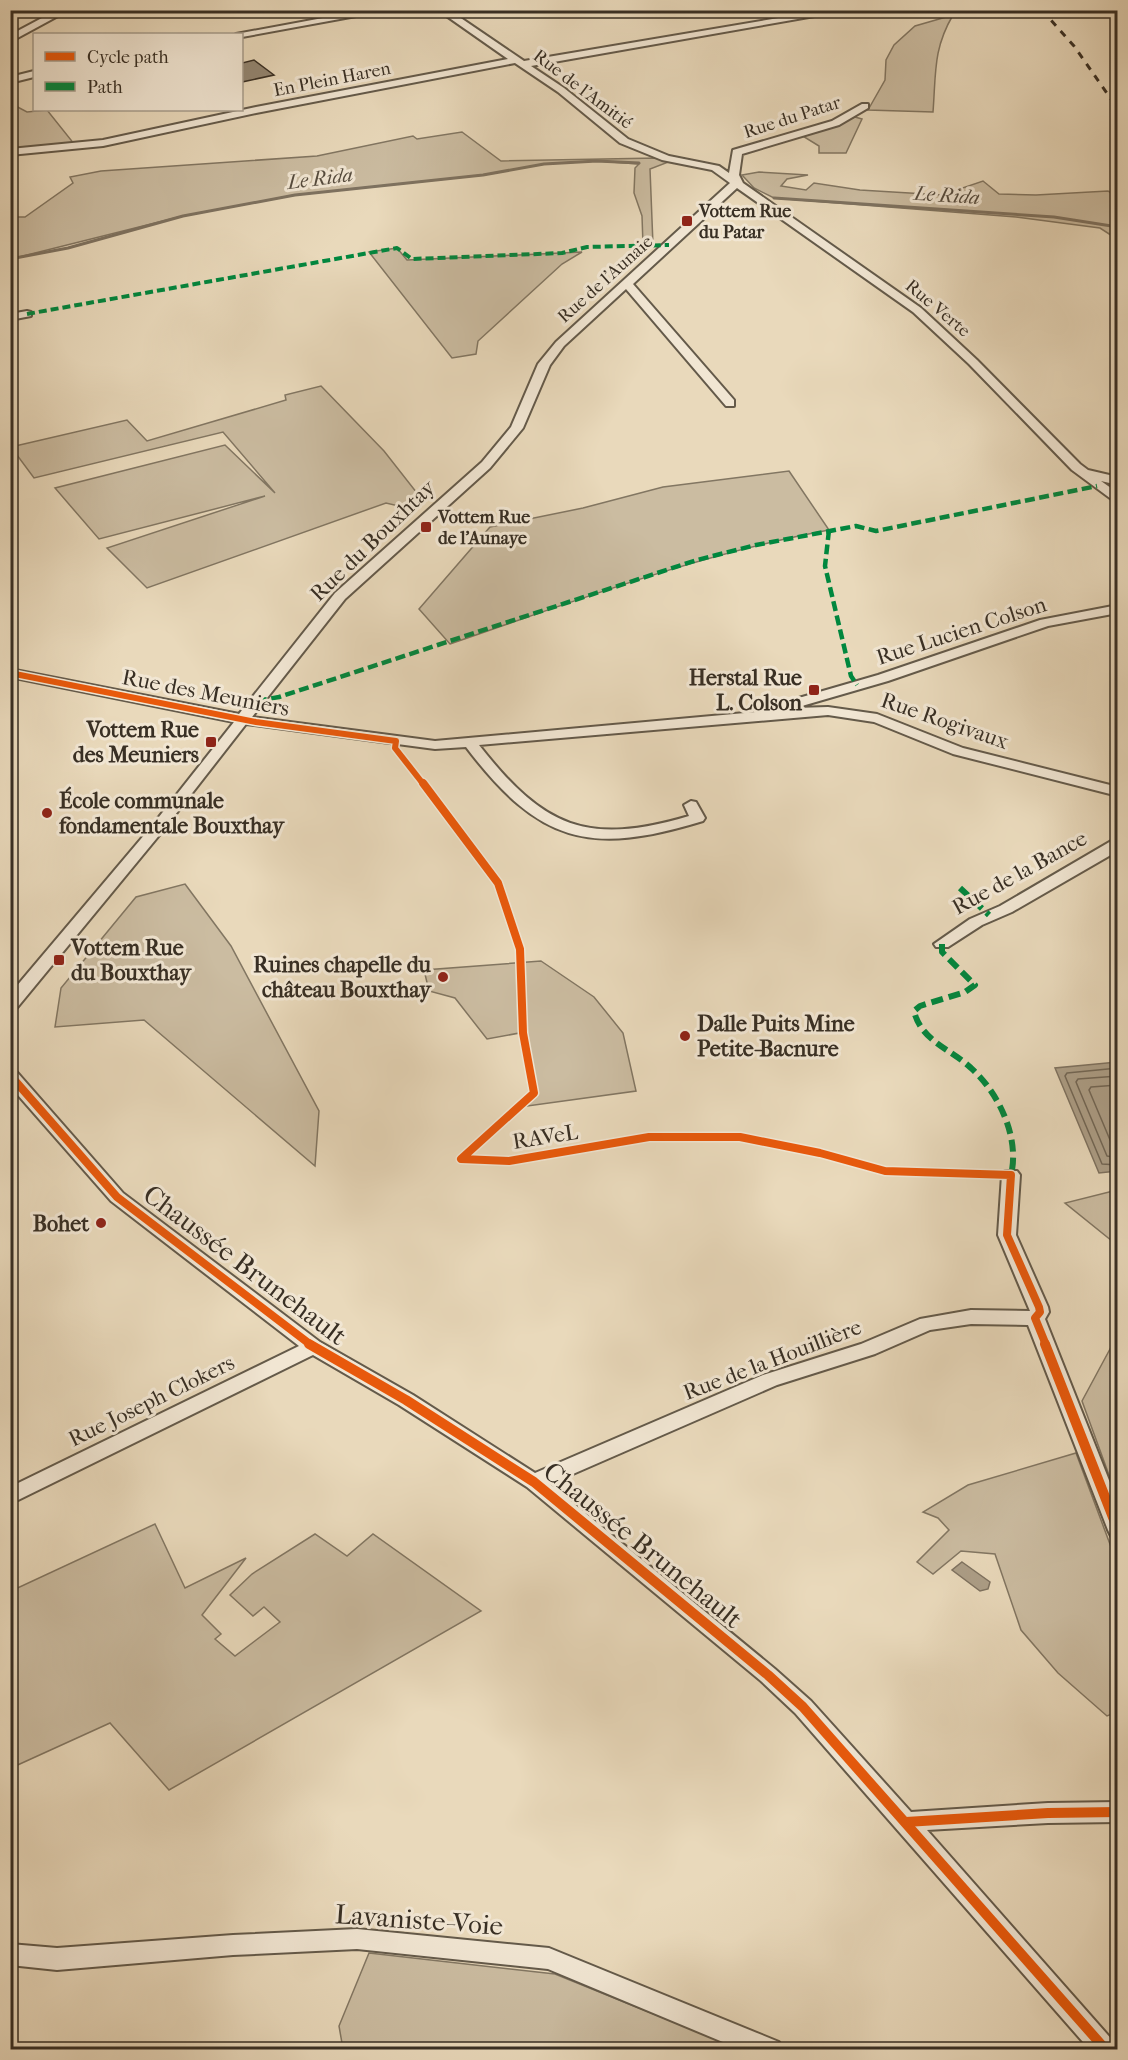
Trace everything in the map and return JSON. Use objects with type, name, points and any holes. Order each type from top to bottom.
[{"type":"street","points":[[10,39],[65,10]]},
{"type":"street","points":[[243,34],[385,10]]},
{"type":"street","name":"Rue de l'Amitié","points":[[441,10],[561,90],[624,141],[666,158],[715,168]]},
{"type":"street","name":"En Plein Haren","points":[[10,152],[103,144],[256,110],[520,62],[845,10]]},
{"type":"street","points":[[11,80],[33,74]]},
{"type":"street","name":"Rue du Patar","points":[[738,182],[734,175],[737,152],[752,145],[842,120],[866,106]]},
{"type":"street","name":"Rue du Patar","points":[[691,162],[736,163]]},
{"type":"street","name":"Rue Verte","points":[[715,168],[738,182],[929,319],[1083,473],[1118,500]]},
{"type":"street","name":"Rue de l'Aunaie","points":[[521,421],[544,364],[560,344],[738,182]]},
{"type":"street","points":[[625,284],[632,288],[730,403]]},
{"type":"street","points":[[10,316],[27,314]]},
{"type":"street","name":"Rue du Bouxhtay","points":[[10,1005],[21,989],[112,884],[339,596],[486,465],[521,421]]},
{"type":"street","points":[[1083,473],[1118,481]]},
{"type":"street","name":"Rue Lucien Colson","points":[[817,695],[883,678],[1044,623],[1118,609]]},
{"type":"street","name":"Rue des Meuniers","points":[[10,673],[243,720],[435,746],[757,716]]},
{"type":"street","points":[[757,716],[817,695],[816,706],[822,710]]},
{"type":"street","name":"Rue Rogivaux","points":[[757,716],[822,710],[877,718],[958,751],[1118,792]]},
{"type":"street","points":[[471,744],[500,780],[534,812],[563,828],[592,836],[632,837],[659,832],[699,816]]},
{"type":"street","name":"Rue de la Bance","points":[[942,944],[976,922],[1006,909],[1059,876],[1104,853],[1118,841]]},
{"type":"street","name":"Chaussée Brunehault","points":[[10,1075],[117,1197],[313,1347],[406,1400],[534,1482],[768,1675],[803,1707],[1106,2049]]},
{"type":"street","points":[[1011,1175],[1007,1235],[1039,1307],[1040,1312],[1035,1317],[1118,1530]]},
{"type":"street","name":"Rue de la Houillière","points":[[534,1482],[770,1380],[868,1349],[927,1324],[971,1317],[1035,1317]]},
{"type":"street","name":"Rue Joseph Clokers","points":[[10,1496],[313,1347]]},
{"type":"street","points":[[906,1822],[1048,1813],[1118,1812]]},
{"type":"street","name":"Lavaniste-Voie","points":[[10,1954],[57,1959],[233,1945],[357,1939],[549,1959],[771,2049]]},
{"type":"shaded area","points":[[953,15],[939,50],[933,112],[868,110],[885,80],[886,60],[894,45],[915,26]]},
{"type":"shaded area","points":[[10,103],[27,112],[48,111],[75,145],[11,150]]},
{"type":"shaded area","points":[[855,117],[862,119],[846,153],[819,153],[819,146],[801,135]]},
{"type":"shaded area","points":[[462,132],[501,161],[658,158],[671,161],[650,169],[653,245],[643,245],[642,216],[634,193],[635,168],[639,164],[597,161],[544,164],[483,175],[295,195],[183,216],[11,259],[10,217],[25,217],[73,183],[70,177],[101,171],[317,156],[413,136],[417,139]]},
{"type":"shaded area","points":[[759,172],[808,175],[787,179],[781,186],[806,190],[814,183],[860,190],[942,195],[983,181],[999,194],[1036,195],[1108,191],[1117,197],[1117,239],[1100,228],[1016,217],[774,198],[754,188],[742,175]]},
{"type":"shaded area","points":[[397,248],[407,260],[582,252],[562,264],[478,341],[476,354],[452,358],[369,252]]},
{"type":"shaded area","points":[[321,386],[384,451],[417,493],[407,508],[386,503],[147,588],[107,548],[265,496],[99,539],[55,488],[225,445],[275,493],[223,432],[34,478],[11,447],[127,420],[147,441],[286,400],[285,395]]},
{"type":"shaded area","points":[[789,471],[829,530],[685,565],[450,644],[419,609],[490,527],[583,508],[663,487]]},
{"type":"shaded area","points":[[185,884],[231,946],[319,1111],[315,1166],[144,1020],[55,1027],[61,988],[136,897]]},
{"type":"shaded area","points":[[541,961],[594,997],[623,1033],[636,1091],[520,1107],[534,1093],[525,1032],[487,1039],[455,998],[429,991],[424,970]]},
{"type":"shaded area","points":[[1118,1190],[1117,1245],[1065,1203]]},
{"type":"shaded area","points":[[1117,1336],[1117,1497],[1082,1401]]},
{"type":"shaded area","points":[[1076,1453],[1117,1563],[1117,1712],[1107,1716],[1058,1673],[1021,1630],[995,1554],[961,1551],[933,1574],[917,1562],[949,1530],[938,1518],[923,1512],[968,1485]]},
{"type":"shaded area","points":[[155,1524],[185,1588],[246,1558],[202,1615],[221,1634],[215,1639],[235,1656],[280,1622],[264,1607],[253,1616],[230,1595],[252,1574],[315,1534],[347,1556],[373,1534],[481,1611],[169,1790],[110,1723],[11,1768],[11,1591]]},
{"type":"shaded area","points":[[369,1953],[555,1974],[740,2049],[343,2049],[339,2026]]},
{"type":"water","points":[[1117,1062],[1117,1171],[1099,1173],[1055,1068]]},
{"type":"water","points":[[962,1562],[990,1582],[988,1589],[980,1591],[952,1570]]},
{"type":"building","points":[[254,60],[274,75],[243,82],[243,63]]},
{"type":"waterway","name":"Le Rida","points":[[10,259],[68,248],[183,216],[295,195],[483,175],[544,164],[597,161],[639,163]]},
{"type":"waterway","name":"Le Rida","points":[[774,198],[1054,217],[1118,227]]},
{"type":"railway","points":[[1042,10],[1074,46],[1118,109]]},
{"type":"marked path","points":[[27,314],[397,248],[412,259],[562,253],[587,247],[669,245]]},
{"type":"marked path","points":[[257,701],[279,697],[697,560],[756,545],[856,526],[876,531],[1097,486]]},
{"type":"marked path","points":[[829,530],[825,566],[851,676],[857,685]]},
{"type":"marked path","points":[[960,888],[989,915]]},
{"type":"marked path","points":[[942,944],[942,952],[975,985],[965,992],[920,1006],[914,1011],[916,1021],[937,1044],[972,1068],[991,1094],[1010,1129],[1015,1148],[1011,1175]]},
{"type":"cycle path","name":"RAVeL","points":[[10,673],[256,722],[396,741],[395,748],[484,861],[498,883],[520,949],[523,1033],[534,1093],[461,1159],[509,1161],[649,1137],[740,1137],[820,1153],[885,1171],[1011,1175],[1007,1235],[1039,1307],[1040,1312],[1035,1318],[1118,1530]]},
{"type":"cycle path","points":[[10,1075],[117,1197],[313,1347],[406,1400],[534,1482],[768,1675],[803,1707],[1106,2050]]},
{"type":"cycle path","points":[[906,1822],[1048,1813],[1118,1812]]},
{"type":"place","name":"Vottem Rue du Patar","points":[[687,221]]},
{"type":"place","name":"Vottem Rue de l'Aunaye","points":[[426,527]]},
{"type":"place","name":"Herstal Rue L. Colson","points":[[814,690]]},
{"type":"place","name":"Vottem Rue des Meuniers","points":[[211,742]]},
{"type":"place","name":"École communale fondamentale Bouxthay","points":[[47,813]]},
{"type":"place","name":"Vottem Rue du Bouxthay","points":[[59,960]]},
{"type":"place","name":"Ruines chapelle du château Bouxthay","points":[[443,977]]},
{"type":"place","name":"Dalle Puits Mine Petite-Bacnure","points":[[685,1036]]},
{"type":"place","name":"Bohet","points":[[101,1223]]}]
